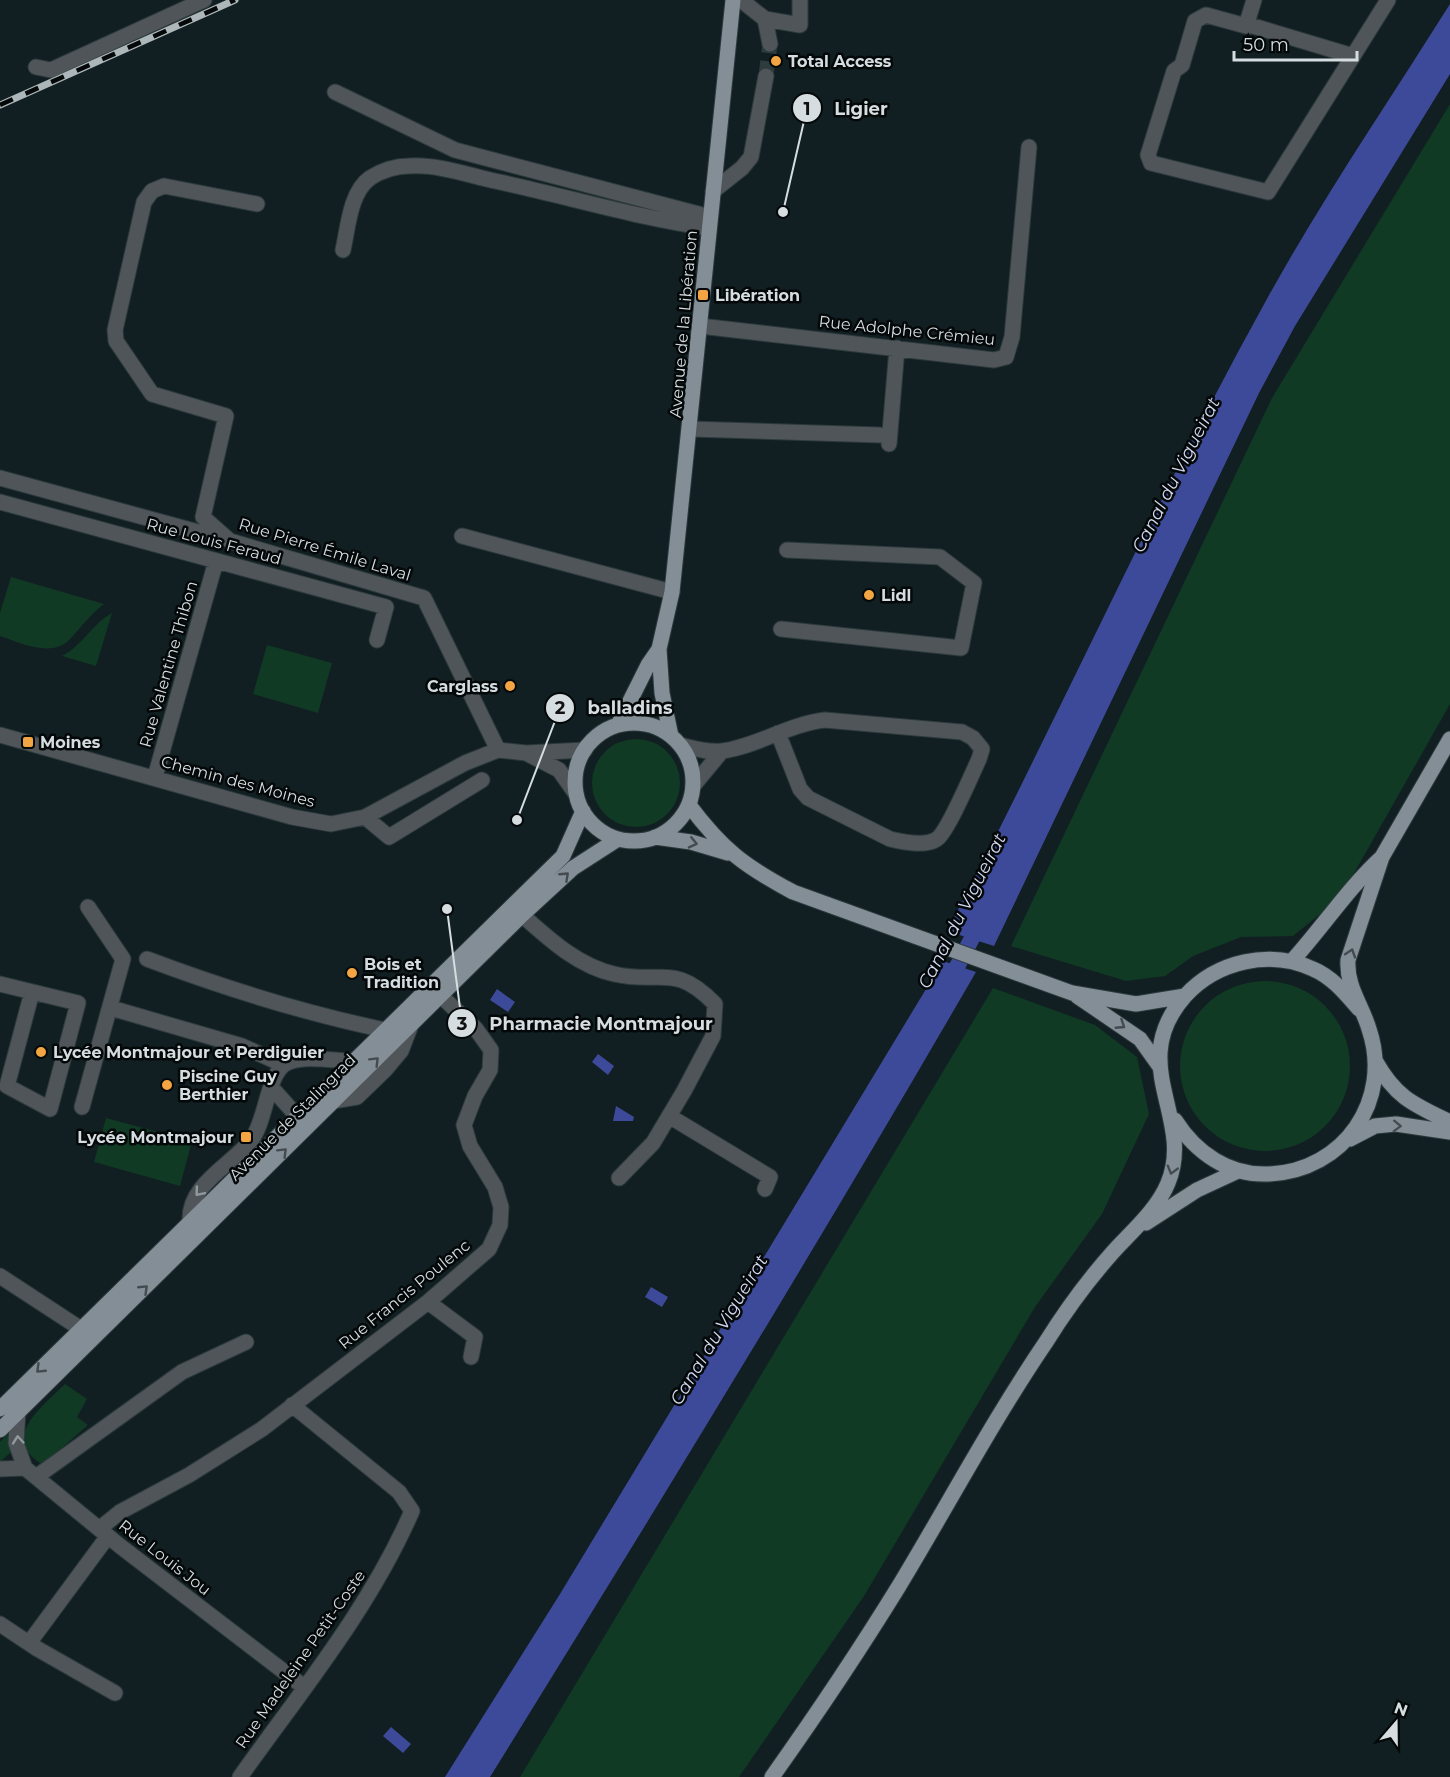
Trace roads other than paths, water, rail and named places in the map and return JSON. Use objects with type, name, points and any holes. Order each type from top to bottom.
[{"type":"main road","name":"Avenue de la Libération","points":[[675,740],[662,693],[659,649],[672,592],[691,429],[713,190],[734,0]]},
{"type":"main road","name":"Avenue de la Libération","points":[[618,725],[648,665],[659,649]]},
{"type":"main road","points":[[656,837],[675,824],[688,805],[693,786],[692,772],[675,740],[654,727],[636,723],[618,725],[605,731],[585,750],[578,764],[576,794],[582,811],[604,833],[618,839],[637,841],[656,837],[691,842],[729,854]]},
{"type":"main road","points":[[1170,1113],[1197,1149],[1218,1163],[1238,1171],[1260,1175],[1285,1174],[1312,1166],[1331,1155],[1347,1140],[1365,1116],[1375,1083],[1376,1062],[1369,1028],[1359,1009],[1347,973],[1348,960],[1382,857],[1450,739]]},
{"type":"main road","points":[[688,805],[729,854],[753,871],[793,892],[1072,993],[1136,1004],[1185,996]]},
{"type":"main road","points":[[470,957],[520,898],[563,856],[582,811]]},
{"type":"main road","name":"Avenue de Stalingrad","points":[[0,1430],[9,1407],[81,1329],[447,968],[470,957],[522,915],[573,868],[618,839]]},
{"type":"main road","points":[[1292,962],[1366,871],[1382,857]]},
{"type":"main road","points":[[506,916],[522,915],[520,898]]},
{"type":"main road","name":"Avenue de Stalingrad","points":[[9,1407],[79,1352],[441,996],[470,957]]},
{"type":"main road","points":[[772,1777],[898,1587],[1054,1329],[1087,1282],[1136,1229],[1160,1198],[1175,1162],[1176,1143],[1170,1113],[1160,1082],[1160,1067],[1164,1036],[1185,996],[1221,969],[1244,961],[1262,959],[1292,962],[1326,976],[1338,985],[1359,1009]]},
{"type":"main road","points":[[414,1001],[425,1003],[431,996],[441,996],[441,987],[449,979],[447,968]]},
{"type":"main road","points":[[1072,993],[1140,1039],[1160,1067]]},
{"type":"main road","points":[[1376,1062],[1388,1083],[1407,1102],[1450,1122]]},
{"type":"main road","points":[[297,1116],[308,1116],[326,1098],[336,1099]]},
{"type":"main road","points":[[1347,1140],[1375,1126],[1396,1124],[1450,1132]]},
{"type":"main road","points":[[192,1219],[207,1216],[232,1193],[240,1193],[240,1184],[262,1161],[264,1149]]},
{"type":"main road","points":[[1136,1229],[1197,1190],[1238,1171]]},
{"type":"main road","points":[[79,1352],[81,1329],[102,1329]]},
{"type":"street","points":[[36,67],[51,70],[204,0]]},
{"type":"street","points":[[765,19],[800,25],[800,0]]},
{"type":"street","points":[[1246,26],[1254,0]]},
{"type":"street","points":[[1353,56],[1253,26],[1206,15],[1195,21],[1182,65],[1174,71],[1148,155],[1151,164],[1268,192],[1353,56],[1388,0]]},
{"type":"street","points":[[750,3],[765,19],[770,44]]},
{"type":"street","points":[[713,190],[742,168],[751,157],[766,76]]},
{"type":"street","points":[[335,92],[455,150],[710,223]]},
{"type":"street","name":"Rue Adolphe Crémieu","points":[[700,326],[994,360],[1006,357],[1012,337],[1029,147]]},
{"type":"street","points":[[343,250],[354,202],[368,179],[385,171],[409,166],[439,168],[602,204],[670,222],[710,223]]},
{"type":"street","name":"Rue Pierre Émile Laval","points":[[257,204],[164,186],[152,191],[144,202],[115,330],[116,341],[152,394],[226,416],[203,517],[230,541],[424,598],[498,750]]},
{"type":"street","points":[[691,429],[884,440],[897,348]]},
{"type":"street","points":[[0,478],[198,532],[217,530]]},
{"type":"street","name":"Rue Louis Feraud","points":[[0,502],[386,607],[377,640]]},
{"type":"street","points":[[462,536],[672,592]]},
{"type":"street","points":[[781,629],[961,648],[974,583],[940,556],[788,550]]},
{"type":"street","name":"Rue Valentine Thibon","points":[[155,777],[216,561]]},
{"type":"street","points":[[675,740],[722,751],[812,722],[825,720],[962,732],[973,738],[982,749],[942,834],[927,843],[903,842],[890,839],[808,798],[800,789],[778,733]]},
{"type":"street","name":"Chemin des Moines","points":[[0,735],[155,777],[292,818],[331,824],[365,817],[465,763],[498,750],[526,753],[585,750]]},
{"type":"street","points":[[693,786],[722,751]]},
{"type":"street","name":"Chemin des Moines","points":[[526,753],[559,770],[576,794]]},
{"type":"street","points":[[365,817],[389,837],[483,780]]},
{"type":"street","points":[[82,1107],[116,1010],[126,996],[116,993],[123,959],[88,907]]},
{"type":"street","points":[[522,915],[552,942],[587,965],[614,974],[645,978],[670,976],[697,985],[715,1004],[713,1036],[669,1116],[653,1143],[619,1178]]},
{"type":"street","points":[[147,960],[195,978],[336,1019],[385,1030]]},
{"type":"street","points":[[0,984],[78,1003],[50,1109],[7,1086],[32,992]]},
{"type":"street","name":"Rue Francis Poulenc","points":[[29,1643],[103,1532],[120,1512],[189,1475],[262,1429],[428,1302],[489,1249],[500,1225],[501,1216],[495,1187],[470,1146],[464,1125],[475,1096],[490,1070],[491,1050],[476,1029],[441,996]]},
{"type":"street","points":[[116,1010],[242,1047],[284,1065]]},
{"type":"street","points":[[192,1219],[192,1202],[200,1190],[251,1140],[259,1127],[271,1087],[284,1065],[299,1060],[353,1061]]},
{"type":"street","points":[[271,1087],[297,1116]]},
{"type":"street","points":[[669,1116],[770,1177],[765,1189]]},
{"type":"street","points":[[0,1276],[81,1329]]},
{"type":"street","points":[[428,1302],[475,1337],[471,1357]]},
{"type":"street","points":[[0,1469],[30,1473],[182,1372],[246,1342]]},
{"type":"street","name":"Rue Madeleine Petit-Coste","points":[[240,1777],[362,1606],[395,1550],[412,1511],[399,1492],[292,1405]]},
{"type":"street","points":[[9,1407],[16,1443],[30,1473]]},
{"type":"street","name":"Rue Louis Jou","points":[[30,1473],[304,1687]]},
{"type":"street","points":[[0,1624],[115,1693]]},
{"type":"water","points":[[1450,4],[1450,74],[1295,326],[1259,393],[994,946],[947,931],[1145,533],[1268,297],[1334,185]]},
{"type":"water","points":[[943,961],[976,972],[797,1276],[675,1477],[490,1777],[445,1777],[560,1594]]},
{"type":"water","points":[[497,989],[515,1002],[508,1012],[490,1000]]},
{"type":"water","points":[[598,1054],[614,1066],[608,1075],[592,1062]]},
{"type":"water","points":[[616,1106],[634,1117],[633,1121],[613,1121]]},
{"type":"water","points":[[651,1287],[668,1297],[662,1307],[645,1297]]},
{"type":"water","points":[[391,1727],[411,1744],[403,1753],[383,1736]]},
{"type":"waterway","name":"Canal du Vigueirat","points":[[948,984],[982,919]]},
{"type":"tunnel","points":[[766,76],[770,44]]},
{"type":"railway","points":[[0,105],[235,0]]},
{"type":"place","name":"Total Access","points":[[776,61]]},
{"type":"place","name":"Ligier","points":[[783,212]]},
{"type":"place","name":"Libération","points":[[703,295]]},
{"type":"place","name":"Lidl","points":[[869,595]]},
{"type":"place","name":"Carglass","points":[[510,686]]},
{"type":"place","name":"Moines","points":[[28,742]]},
{"type":"place","name":"balladins","points":[[517,820]]},
{"type":"place","name":"Pharmacie Montmajour","points":[[447,909]]},
{"type":"place","name":"Bois et Tradition","points":[[352,973]]},
{"type":"place","name":"Lycée Montmajour et Perdiguier","points":[[41,1052]]},
{"type":"place","name":"Piscine Guy Berthier","points":[[167,1085]]},
{"type":"place","name":"Lycée Montmajour","points":[[246,1137]]}]
